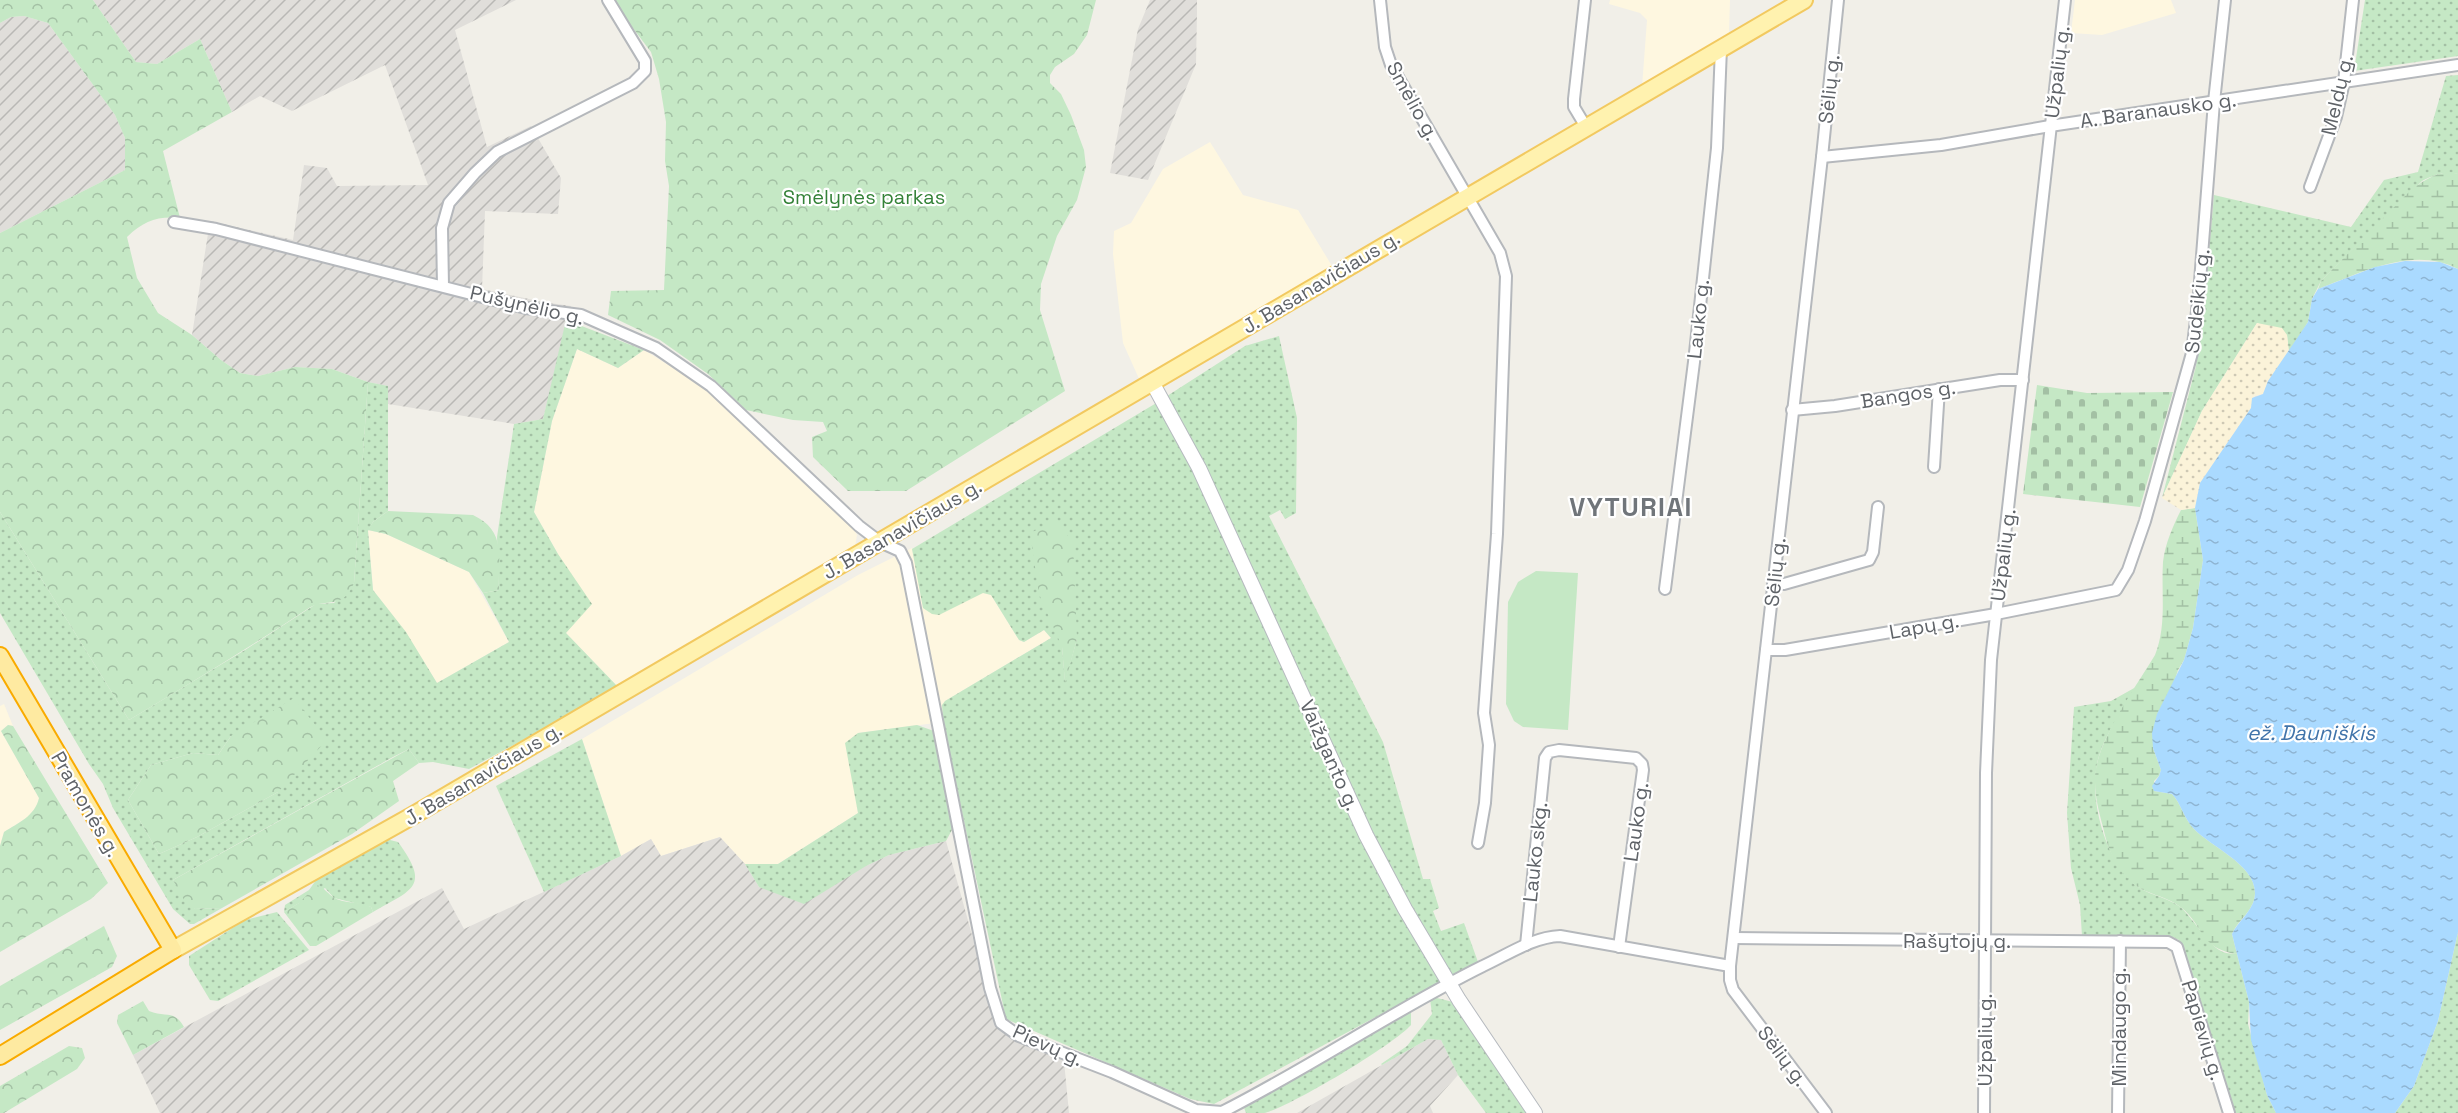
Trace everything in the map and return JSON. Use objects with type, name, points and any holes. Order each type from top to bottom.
[{"type":"highway","name":"Pramonės g.","points":[[0,656],[173,950]]},
{"type":"highway","name":"J. Basanavičiaus g.","points":[[0,1056],[173,950]]},
{"type":"main road","name":"J. Basanavičiaus g.","points":[[173,950],[360,846],[1804,0]]},
{"type":"main road","name":"Vaižganto g.","points":[[1152,382],[1218,507],[1366,835],[1405,909],[1450,983],[1535,1113]]},
{"type":"street","points":[[443,286],[444,220],[449,203],[474,173],[497,152],[633,83],[645,71],[645,61],[608,0]]},
{"type":"street","name":"Smėlio g.","points":[[1380,0],[1385,47],[1391,65],[1500,253],[1506,276],[1497,534],[1484,713],[1489,745],[1485,803],[1478,843]]},
{"type":"street","points":[[1585,0],[1574,107],[1586,128]]},
{"type":"street","name":"Sėlių g.","points":[[1826,1113],[1733,990],[1730,966],[1838,0]]},
{"type":"street","name":"Užpalių g.","points":[[1984,1113],[1988,707],[1996,614],[2065,0]]},
{"type":"street","name":"Sudeikių g.","points":[[2116,590],[2128,570],[2145,521],[2190,361],[2199,294],[2214,102],[2225,0]]},
{"type":"street","name":"Meldų g.","points":[[2310,187],[2336,117],[2344,82],[2353,0]]},
{"type":"street","name":"Lauko g.","points":[[1665,589],[1694,362],[1717,148],[1721,48]]},
{"type":"street","name":"A. Baranausko g.","points":[[1822,157],[1941,145],[2050,126],[2458,65]]},
{"type":"street","name":"Pušynėlio g.","points":[[174,222],[216,229],[526,308],[581,315],[656,348],[711,386],[790,462],[880,542]]},
{"type":"street","name":"Bangos g.","points":[[1792,410],[1834,406],[2000,380],[2023,380]]},
{"type":"street","points":[[1934,467],[1939,389]]},
{"type":"street","points":[[1773,584],[1784,584],[1869,561],[1873,552],[1878,507]]},
{"type":"street","name":"Pievų g.","points":[[880,542],[900,551],[906,563],[990,988],[1001,1023],[1019,1036],[1112,1072],[1196,1110],[1222,1112],[1450,983],[1526,945],[1550,937],[1560,936],[1730,966]]},
{"type":"street","name":"Lapų g.","points":[[1766,650],[1785,650],[1996,614],[2116,590]]},
{"type":"street","name":"Lauko g.","points":[[1545,758],[1549,752],[1559,750],[1636,758],[1642,764],[1619,947]]},
{"type":"street","name":"Lauko skg.","points":[[1526,945],[1545,758]]},
{"type":"street","name":"Rašytojų g.","points":[[1734,938],[2120,941],[2168,942],[2177,947]]},
{"type":"street","name":"Mindaugo g.","points":[[2118,1113],[2120,941]]},
{"type":"street","name":"Papievių g.","points":[[2177,947],[2229,1113]]},
{"type":"shaded area","points":[[93,0],[516,0],[455,30],[487,147],[531,126],[561,178],[558,214],[485,211],[482,289],[571,306],[543,419],[514,424],[388,404],[387,386],[332,369],[295,367],[258,376],[240,373],[192,335],[210,221],[293,240],[304,165],[327,168],[337,186],[428,185],[385,65],[292,111],[260,96],[232,112],[200,39],[157,64],[136,62]]},
{"type":"shaded area","points":[[1150,0],[1197,0],[1197,13],[1196,64],[1148,180],[1110,173],[1138,29]]},
{"type":"shaded area","points":[[1610,0],[1730,0],[1729,34],[1642,87],[1647,20],[1640,13],[1609,4]]},
{"type":"shaded area","points":[[2075,0],[2171,0],[2176,13],[2102,35],[2071,33]]},
{"type":"shaded area","points":[[24,16],[48,23],[115,115],[125,138],[125,170],[0,233],[0,23],[11,17]]},
{"type":"shaded area","points":[[1210,142],[1243,195],[1298,210],[1332,266],[1140,381],[1123,343],[1113,254],[1114,231],[1131,223],[1163,169]]},
{"type":"shaded area","points":[[577,349],[618,368],[644,350],[699,384],[723,403],[852,526],[857,535],[855,547],[619,688],[565,632],[558,554],[534,512],[552,421]]},
{"type":"shaded area","points":[[368,530],[386,534],[469,572],[509,642],[437,683],[406,633],[373,590]]},
{"type":"shaded area","points":[[912,548],[923,608],[983,592],[991,595],[1019,640],[1024,642],[1044,630],[1051,638],[945,701],[943,722],[858,733],[856,797],[858,813],[778,864],[745,864],[720,837],[661,856],[651,839],[621,856],[582,739],[858,575]]},
{"type":"shaded area","points":[[4,704],[13,726],[8,725],[1,731],[39,798],[37,806],[28,817],[4,832],[0,846],[0,706]]},
{"type":"shaded area","points":[[720,837],[745,864],[759,887],[866,866],[889,855],[946,841],[996,1022],[1007,1034],[1021,1043],[1064,1061],[1069,1113],[160,1113],[133,1055],[442,888],[464,929],[621,856],[651,839],[661,856]]},
{"type":"shaded area","points":[[1428,1039],[1441,1040],[1458,1075],[1430,1106],[1433,1113],[1297,1113]]},
{"type":"green space","points":[[0,0],[93,0],[136,62],[157,64],[200,39],[232,112],[163,151],[180,218],[151,221],[127,237],[137,278],[158,313],[192,335],[240,373],[258,376],[295,367],[332,369],[368,382],[354,583],[349,592],[334,602],[322,603],[309,608],[129,720],[0,512],[0,233],[125,170],[125,138],[115,115],[48,23],[24,16],[11,17],[0,23]]},
{"type":"green space","name":"Smėlynės parkas","points":[[615,0],[1096,0],[1087,35],[1074,54],[1055,67],[1050,75],[1050,83],[1061,94],[1071,115],[1084,150],[1086,167],[1077,200],[1057,236],[1041,284],[1040,310],[1065,391],[906,491],[848,491],[813,457],[812,437],[827,431],[823,422],[793,420],[746,410],[708,374],[660,340],[608,315],[611,291],[664,290],[669,186],[665,161],[666,122],[659,79],[651,52],[620,11]]},
{"type":"green space","points":[[2365,0],[2458,0],[2458,56],[2354,71]]},
{"type":"green space","points":[[2458,75],[2458,174],[2439,174],[2422,181],[2321,281],[2312,299],[2308,322],[2289,353],[2287,335],[2257,323],[2202,411],[2162,498],[2196,366],[2214,195],[2351,227],[2384,180],[2418,172],[2446,76]]},
{"type":"green space","points":[[2450,172],[2458,174],[2458,269],[2441,262],[2405,261],[2369,269],[2318,289],[2321,281],[2408,193],[2427,179]]},
{"type":"green space","points":[[566,320],[644,350],[618,368],[577,349],[552,421],[534,512],[558,554],[592,604],[566,633],[619,688],[469,769],[433,762],[419,763],[409,749],[393,757],[173,880],[195,909],[222,908],[190,924],[173,909],[113,808],[103,784],[0,613],[0,512],[129,720],[316,604],[334,603],[354,583],[368,382],[388,386],[388,511],[373,522],[368,531],[373,590],[406,632],[437,683],[509,642],[483,593],[499,590],[497,537],[514,424],[543,419]],"holes":[[[231,736],[278,792],[197,837],[159,854],[128,800],[151,765],[193,753],[218,755]]]},
{"type":"green space","points":[[1279,336],[1297,418],[1296,513],[1285,519],[1280,510],[1269,516],[1383,742],[1423,879],[1430,879],[1439,908],[1433,911],[1441,931],[1464,923],[1478,962],[1214,1104],[1190,1099],[1006,1019],[943,722],[942,705],[945,701],[1051,638],[1044,630],[1024,642],[1019,640],[991,595],[983,593],[939,615],[932,614],[923,608],[912,549],[1153,405],[1245,346]],"holes":[[[1077,639],[1065,681],[1062,647]]]},
{"type":"green space","points":[[2037,385],[2087,393],[2173,392],[2140,507],[2023,494]]},
{"type":"green space","points":[[2195,508],[2203,560],[2193,628],[2153,748],[2161,770],[2154,781],[2154,791],[2172,794],[2194,829],[2235,860],[2252,880],[2255,891],[2253,903],[2232,934],[2237,954],[2214,946],[2185,911],[2176,904],[2140,888],[2128,879],[2107,844],[2096,793],[2096,767],[2108,734],[2155,655],[2159,644],[2162,621],[2163,562],[2170,535],[2181,510]]},
{"type":"green space","points":[[388,511],[473,515],[484,522],[496,537],[498,546],[499,590],[483,593],[469,572],[386,534],[368,530],[373,522]]},
{"type":"green space","points":[[1054,522],[1073,541],[1077,639],[1065,683],[1062,647],[1039,594],[1030,533]]},
{"type":"green space","points":[[1536,571],[1578,573],[1568,730],[1523,727],[1514,721],[1506,704],[1508,602],[1518,582]]},
{"type":"green space","points":[[2136,687],[2106,738],[2096,771],[2097,806],[2106,841],[2123,872],[2133,883],[2179,906],[2217,949],[2225,953],[2237,954],[2249,1002],[2248,1024],[2267,1095],[2276,1113],[2234,1113],[2179,940],[2173,937],[2082,936],[2080,905],[2071,868],[2067,813],[2074,707],[2111,701]]},
{"type":"green space","points":[[294,698],[327,740],[278,792],[197,837],[159,854],[128,800],[151,765],[193,753],[218,755],[231,736]]},
{"type":"green space","points":[[8,725],[13,726],[108,883],[91,899],[0,952],[0,846],[4,832],[30,814],[39,798],[1,731]]},
{"type":"green space","points":[[917,725],[934,731],[953,828],[946,841],[889,855],[866,866],[804,904],[759,887],[745,864],[778,864],[858,813],[845,743],[858,733]]},
{"type":"green space","points":[[582,739],[621,856],[544,892],[496,786]]},
{"type":"green space","points":[[409,749],[419,763],[393,781],[399,801],[352,834],[222,908],[195,909],[187,905],[173,880]]},
{"type":"green space","points":[[386,839],[398,842],[414,869],[413,885],[407,892],[373,912],[371,907],[334,898],[325,888],[284,912],[285,905],[309,890],[319,876]]},
{"type":"green space","points":[[317,885],[337,899],[367,905],[373,912],[316,946],[310,946],[284,912],[299,903]]},
{"type":"green space","points":[[277,912],[309,950],[218,1001],[210,1000],[189,965],[189,956],[245,920]]},
{"type":"green space","points":[[104,926],[117,956],[112,967],[0,1030],[0,986]]},
{"type":"green space","points":[[2458,932],[2458,1113],[2395,1113],[2414,1086],[2438,1021]]},
{"type":"green space","points":[[1437,998],[1453,1002],[1530,1113],[1486,1113],[1458,1075],[1441,1040],[1428,1039],[1381,1064],[1407,1046],[1432,1014],[1430,999]]},
{"type":"green space","points":[[143,1001],[149,1011],[173,1016],[184,1027],[133,1055],[117,1023],[118,1015]]},
{"type":"green space","points":[[1411,1008],[1411,1025],[1363,1060],[1295,1100],[1264,1113],[1246,1113],[1243,1105]]},
{"type":"green space","points":[[69,1046],[82,1048],[85,1058],[77,1069],[4,1113],[0,1113],[0,1086]]},
{"type":"sand","points":[[2257,323],[2282,328],[2287,335],[2289,353],[2268,381],[2263,394],[2254,396],[2251,408],[2200,483],[2195,508],[2181,510],[2162,498],[2202,411]]},
{"type":"water","name":"ež. Dauniškis","points":[[2405,261],[2440,262],[2458,269],[2458,932],[2438,1021],[2414,1086],[2395,1113],[2276,1113],[2267,1095],[2251,1040],[2249,1002],[2232,934],[2253,903],[2255,891],[2252,880],[2235,860],[2194,829],[2172,794],[2154,791],[2152,786],[2161,770],[2153,748],[2152,733],[2157,714],[2184,660],[2193,628],[2203,560],[2195,508],[2200,483],[2251,408],[2252,398],[2263,394],[2268,381],[2308,322],[2312,299],[2318,289],[2375,267]]},
{"type":"district","name":"VYTURIAI","points":[[1631,507]]}]
